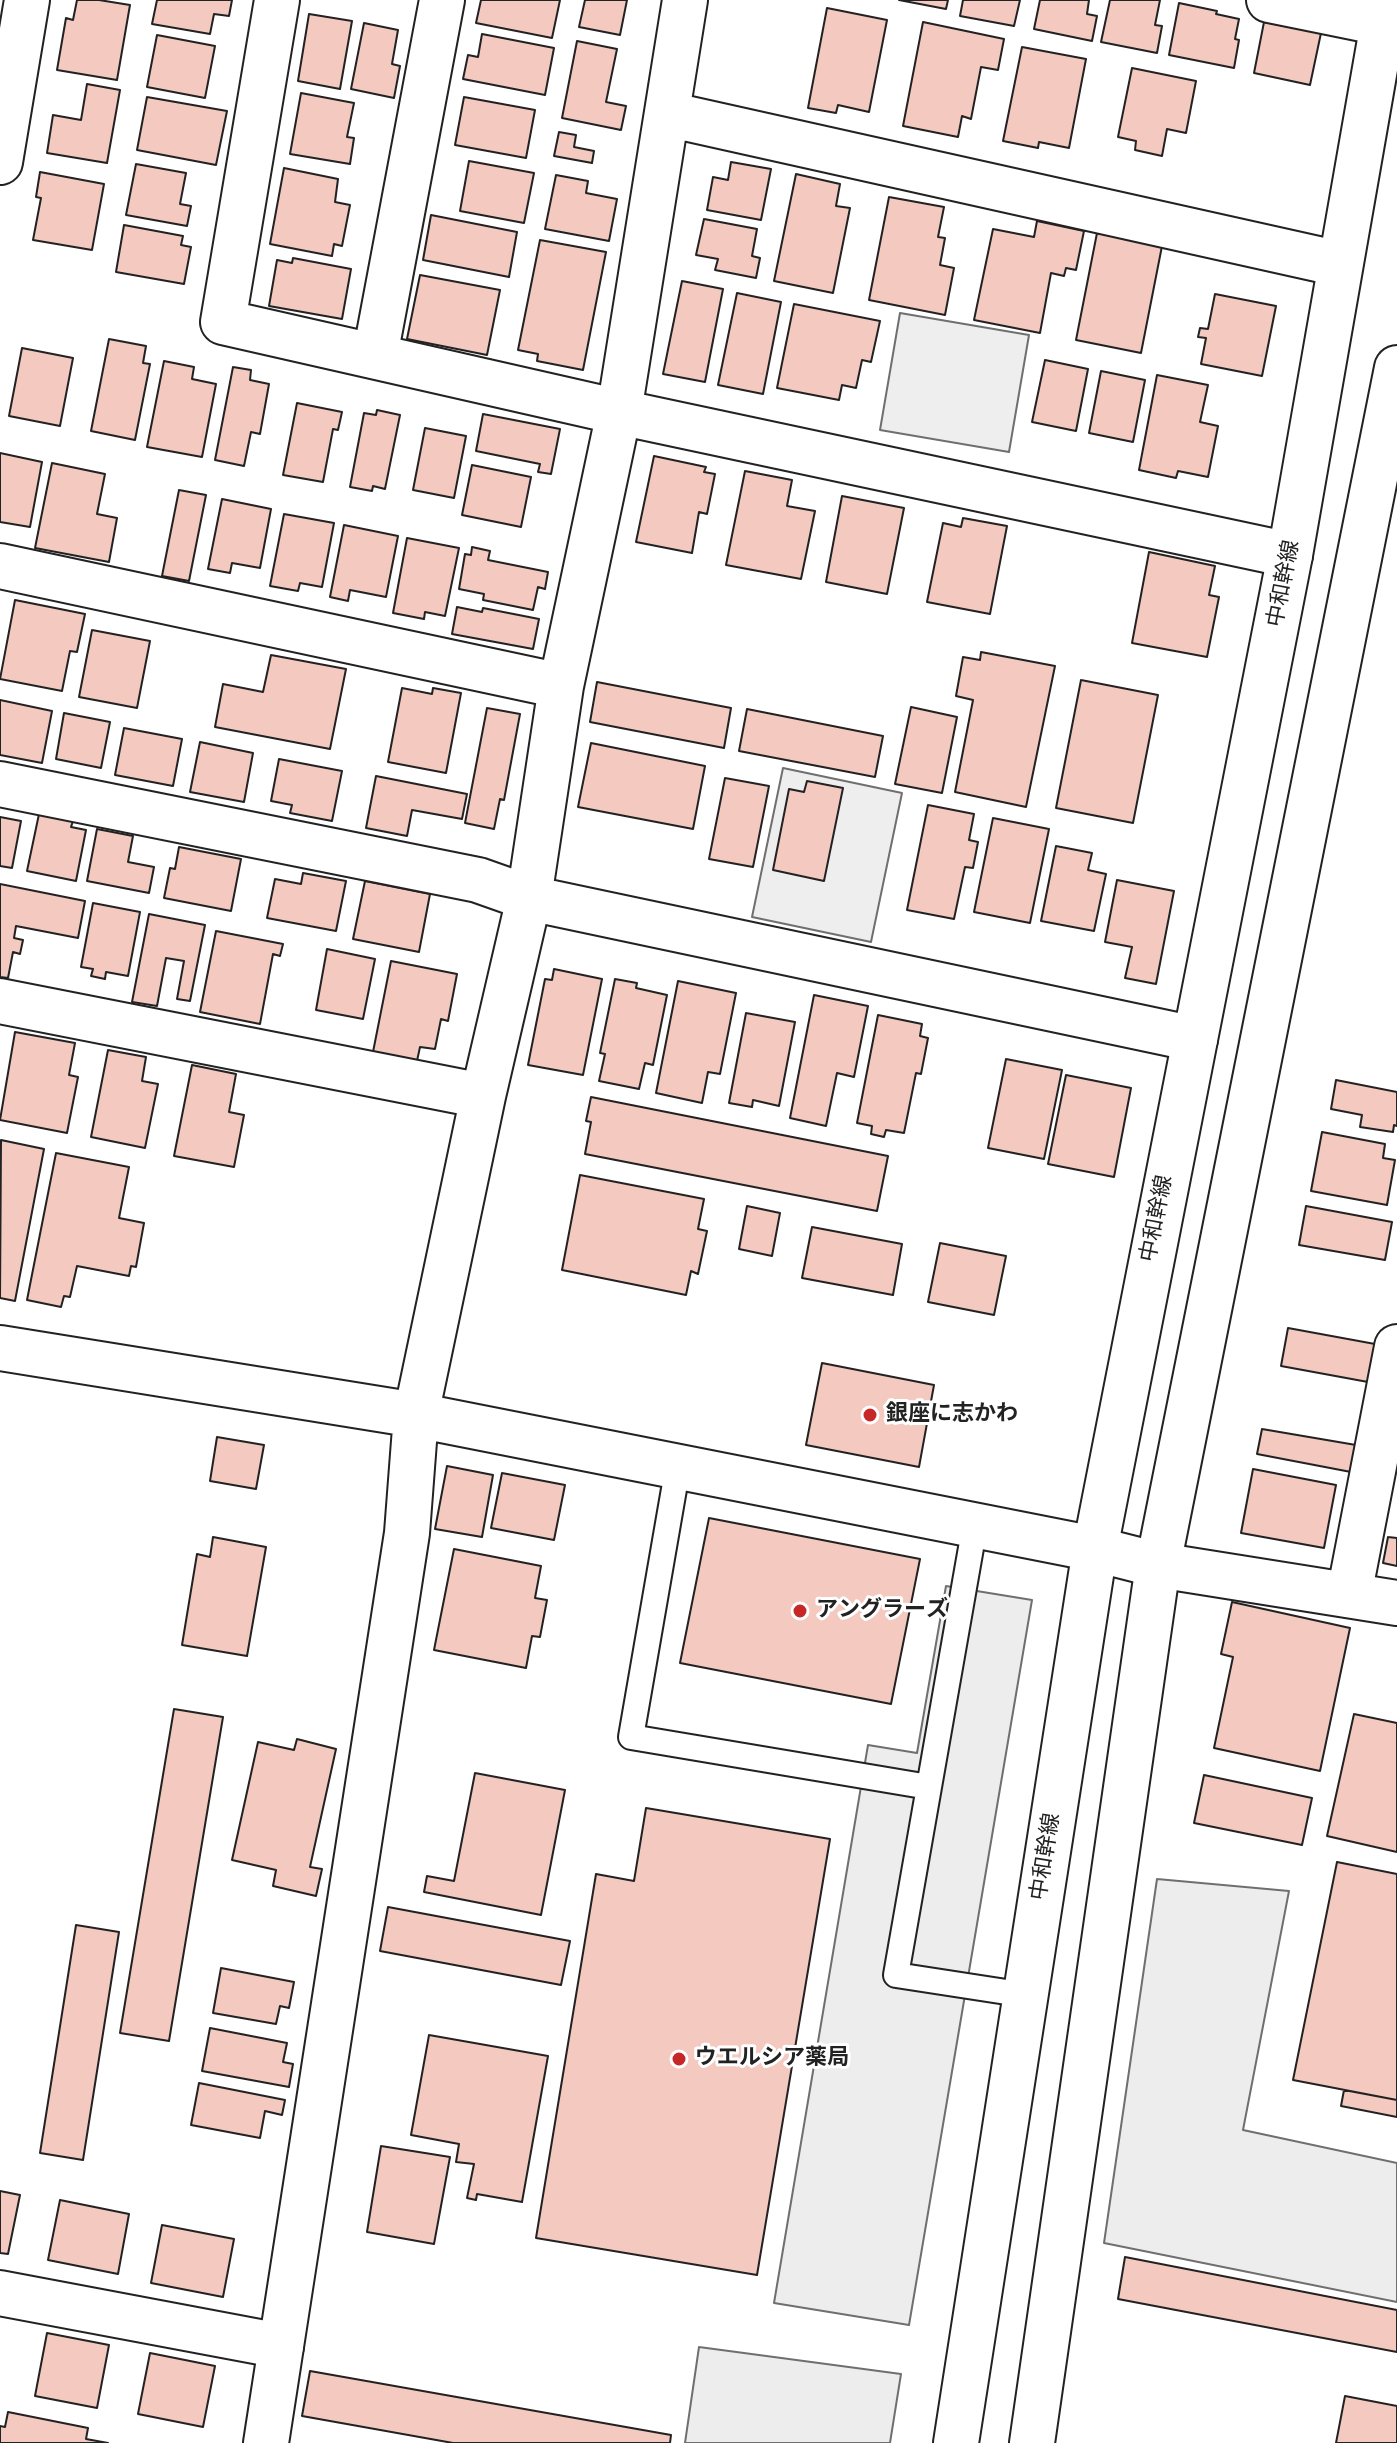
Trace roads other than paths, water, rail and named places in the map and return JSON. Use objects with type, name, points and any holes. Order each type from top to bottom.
[{"type":"street","points":[[0,162],[27,0]]},
{"type":"street","points":[[277,0],[223,322],[619,412],[1290,555]]},
{"type":"street","points":[[375,356],[442,0]]},
{"type":"street","points":[[266,2443],[407,1533],[416,1415],[483,1096],[529,898],[561,686],[619,412],[685,0]]},
{"type":"street","points":[[1269,0],[1385,12]]},
{"type":"street","name":"中和幹線","points":[[956,2443],[1095,1549],[1290,555],[1385,12]]},
{"type":"street","points":[[667,114],[1340,264]]},
{"type":"street","points":[[1032,2443],[1158,1565],[1397,368]]},
{"type":"street","points":[[0,566],[561,686]]},
{"type":"street","points":[[0,784],[478,880],[529,898],[1195,1039]]},
{"type":"street","points":[[0,1001],[483,1096]]},
{"type":"street","points":[[1349,1595],[1397,1347]]},
{"type":"street","points":[[0,1348],[416,1415],[1095,1549],[1158,1565],[1397,1603]]},
{"type":"street","points":[[0,2293],[281,2346]]},
{"type":"lane","points":[[678,1466],[631,1737],[929,1787]]},
{"type":"lane","points":[[975,1525],[896,1975],[1026,1995]]},
{"type":"place","name":"銀座に志かわ","points":[[870,1415]]},
{"type":"place","name":"アングラーズ","points":[[800,1611]]},
{"type":"place","name":"ウエルシア薬局","points":[[679,2059]]}]
